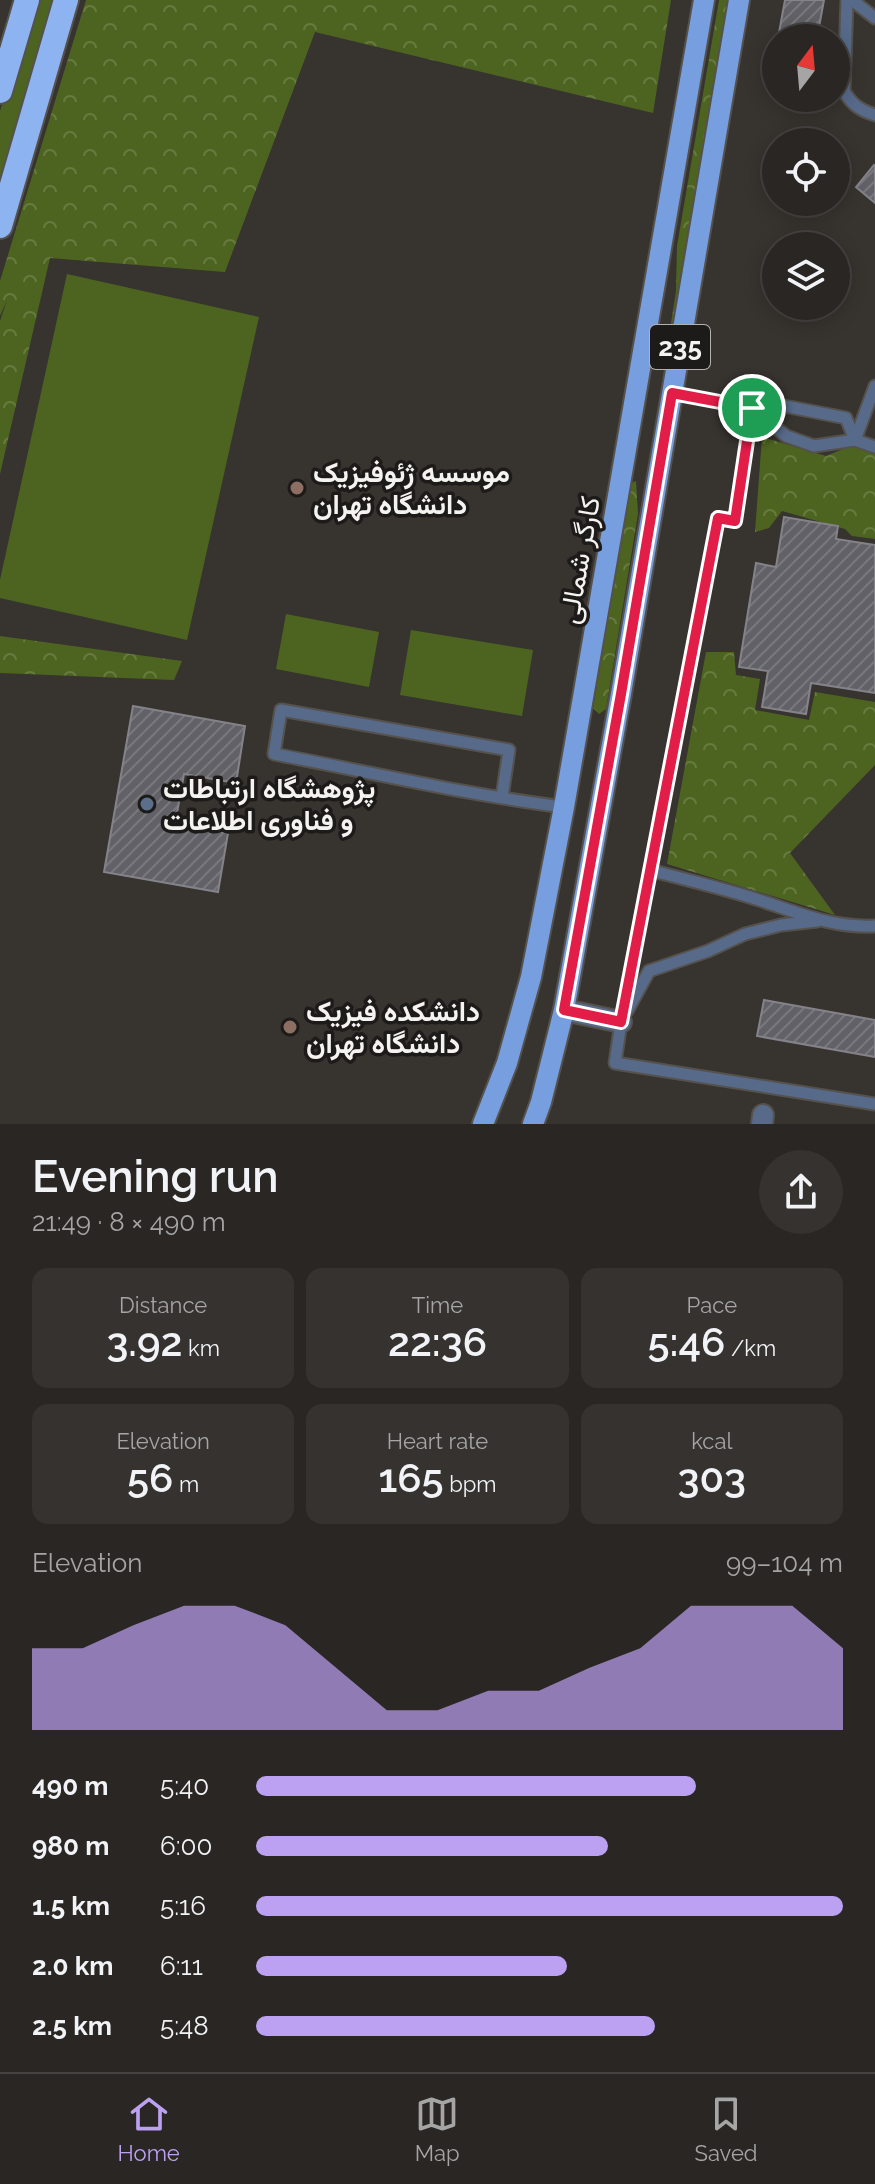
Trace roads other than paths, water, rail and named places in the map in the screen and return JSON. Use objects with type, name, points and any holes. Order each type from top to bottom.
[{"type":"highway","points":[[0,91],[27,0]]},
{"type":"highway","points":[[0,226],[66,0]]},
{"type":"main road","name":"کارگر شمالی","points":[[483,1124],[507,1063],[528,989],[564,807],[704,0]]},
{"type":"main road","name":"235","points":[[533,1124],[564,1010],[739,0]]},
{"type":"street","points":[[564,1010],[621,1022]]},
{"type":"lane","points":[[850,0],[875,18]]},
{"type":"lane","points":[[850,0],[844,91],[851,103],[875,115]]},
{"type":"lane","points":[[855,440],[875,386]]},
{"type":"lane","points":[[672,393],[752,408],[774,404],[846,418],[855,440]]},
{"type":"lane","points":[[752,408],[786,436],[814,446],[855,440],[875,447]]},
{"type":"lane","points":[[752,408],[735,521],[718,518],[615,1063],[875,1104]]},
{"type":"lane","points":[[502,797],[509,750],[281,710],[274,754],[502,797],[564,807]]},
{"type":"lane","points":[[650,870],[758,900],[817,921],[854,927],[875,926]]},
{"type":"lane","points":[[621,1022],[649,971],[708,951],[745,934],[781,925],[817,921]]},
{"type":"place","name":"موسسه ژئوفیزیک دانشگاه تهران","points":[[297,488]]},
{"type":"place","name":"پژوهشگاه ارتباطات و فناوری اطلاعات","points":[[147,804]]},
{"type":"place","name":"دانشکده فیزیک دانشگاه تهران","points":[[290,1027]]}]
